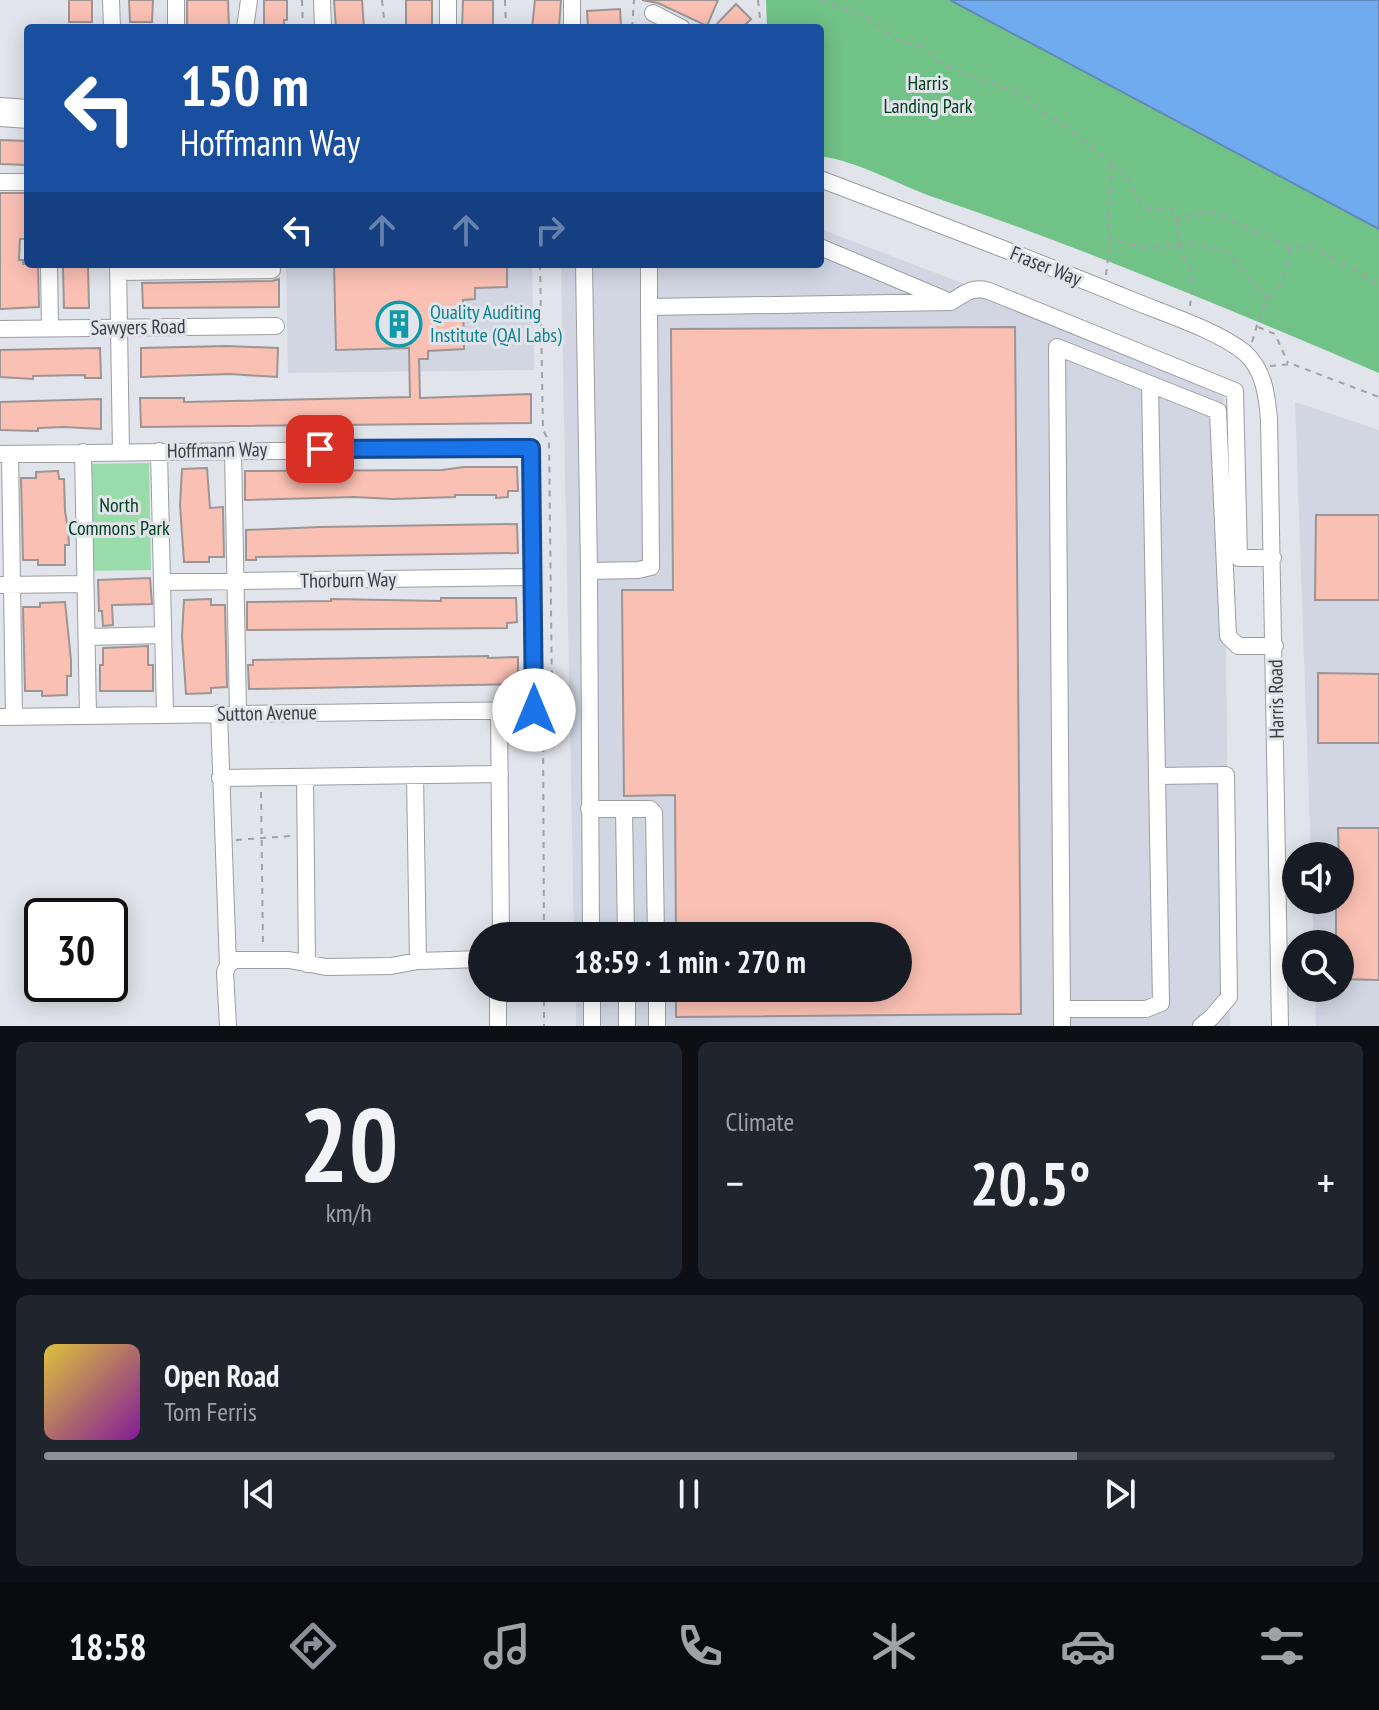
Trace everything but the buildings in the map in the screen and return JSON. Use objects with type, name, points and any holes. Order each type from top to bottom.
[{"type":"street","points":[[111,0],[112,24]]},
{"type":"street","points":[[176,0],[176,24]]},
{"type":"street","points":[[246,24],[249,0]]},
{"type":"street","points":[[322,0],[323,24]]},
{"type":"street","points":[[448,0],[448,24]]},
{"type":"street","points":[[572,0],[572,24]]},
{"type":"street","points":[[653,13],[674,24]]},
{"type":"street","points":[[0,106],[24,108]]},
{"type":"street","points":[[0,118],[24,120]]},
{"type":"street","name":"Fraser Way","points":[[824,181],[1186,323],[1234,345],[1264,369]]},
{"type":"street","points":[[0,182],[24,182]]},
{"type":"street","points":[[824,249],[951,302]]},
{"type":"street","points":[[49,268],[50,328]]},
{"type":"street","points":[[118,268],[121,452]]},
{"type":"street","points":[[208,268],[272,270]]},
{"type":"street","points":[[584,268],[591,922]]},
{"type":"street","points":[[589,571],[651,567],[649,268]]},
{"type":"street","points":[[649,307],[951,302],[969,290],[979,288],[989,291],[1235,391],[1239,558],[1273,558]]},
{"type":"street","name":"Sawyers Road","points":[[0,329],[276,326]]},
{"type":"street","points":[[1150,384],[1161,1003],[1146,1009],[1062,1018],[1057,347],[1218,411],[1228,636],[1238,646],[1275,646]]},
{"type":"street","name":"Harris Road","points":[[1264,369],[1273,558],[1280,1026]]},
{"type":"street","name":"Hoffmann Way","points":[[5,454],[531,448],[533,577]]},
{"type":"street","points":[[233,450],[238,713]]},
{"type":"street","points":[[159,451],[165,714]]},
{"type":"street","points":[[83,452],[88,715]]},
{"type":"street","points":[[5,454],[7,717]]},
{"type":"street","name":"Thorburn Way","points":[[163,582],[533,577]]},
{"type":"street","name":"Sutton Avenue","points":[[7,717],[534,710],[533,577]]},
{"type":"street","points":[[5,585],[85,584]]},
{"type":"street","points":[[87,637],[163,635]]},
{"type":"street","points":[[499,711],[501,922]]},
{"type":"street","points":[[219,713],[228,1026]]},
{"type":"street","points":[[220,778],[500,774]]},
{"type":"street","points":[[415,775],[418,961]]},
{"type":"street","points":[[1157,776],[1226,775],[1229,997],[1201,1026]]},
{"type":"street","points":[[305,777],[307,964]]},
{"type":"street","points":[[589,809],[650,809],[654,813],[656,922]]},
{"type":"street","points":[[624,809],[626,922]]},
{"type":"street","points":[[228,965],[235,960],[289,960],[326,967],[391,966],[418,961],[468,959]]},
{"type":"street","points":[[498,1002],[498,1026]]},
{"type":"street","points":[[592,1002],[592,1026]]},
{"type":"street","points":[[627,1002],[627,1026]]},
{"type":"street","points":[[657,1002],[657,1026]]},
{"type":"path","points":[[302,0],[303,24]]},
{"type":"path","points":[[382,0],[385,24]]},
{"type":"path","points":[[505,0],[506,24]]},
{"type":"path","points":[[632,24],[634,0]]},
{"type":"path","points":[[758,0],[761,24]]},
{"type":"path","points":[[821,0],[863,15],[898,40],[923,47],[942,65],[1027,96],[1038,110],[1064,125],[1126,175],[1141,205],[1151,209],[1170,208],[1177,219],[1177,243],[1191,270],[1192,291],[1186,323]]},
{"type":"path","points":[[1106,289],[1111,240],[1108,221],[1112,164]]},
{"type":"path","points":[[1177,219],[1209,210],[1262,232],[1292,249],[1305,247],[1321,251],[1379,285]]},
{"type":"path","points":[[1111,240],[1153,248],[1189,242],[1227,251],[1267,299]]},
{"type":"path","points":[[1247,354],[1267,299],[1280,285],[1292,249]]},
{"type":"path","points":[[1257,327],[1275,334],[1288,364]]},
{"type":"path","points":[[1264,369],[1288,364],[1379,397]]},
{"type":"path","points":[[261,783],[263,960]]},
{"type":"path","points":[[223,841],[306,835]]},
{"type":"path","points":[[544,1002],[544,1026]]},
{"type":"shaded area","points":[[824,231],[1223,382],[1230,1026],[576,1026],[576,1002],[912,1002],[912,922],[574,922],[561,268],[824,268]]},
{"type":"shaded area","points":[[286,268],[532,268],[534,370],[288,373]]},
{"type":"shaded area","points":[[1295,402],[1379,430],[1379,1026],[1316,1026],[1315,1002],[1354,1002],[1354,930],[1313,930],[1313,914],[1354,914],[1354,842],[1311,842]]},
{"type":"green space","name":"Harris Landing Park","points":[[766,0],[950,0],[1379,229],[1379,373],[1105,260],[924,194],[865,169],[824,157],[824,24],[767,24]]},
{"type":"green space","name":"North Commons Park","points":[[149,463],[151,570],[88,571],[86,464]]},
{"type":"water","points":[[950,0],[1379,0],[1379,229]]},
{"type":"place","name":"Quality Auditing Institute (QAI Labs)","points":[[399,324]]},
{"type":"route","points":[[320,449],[531,448],[534,710]]}]
